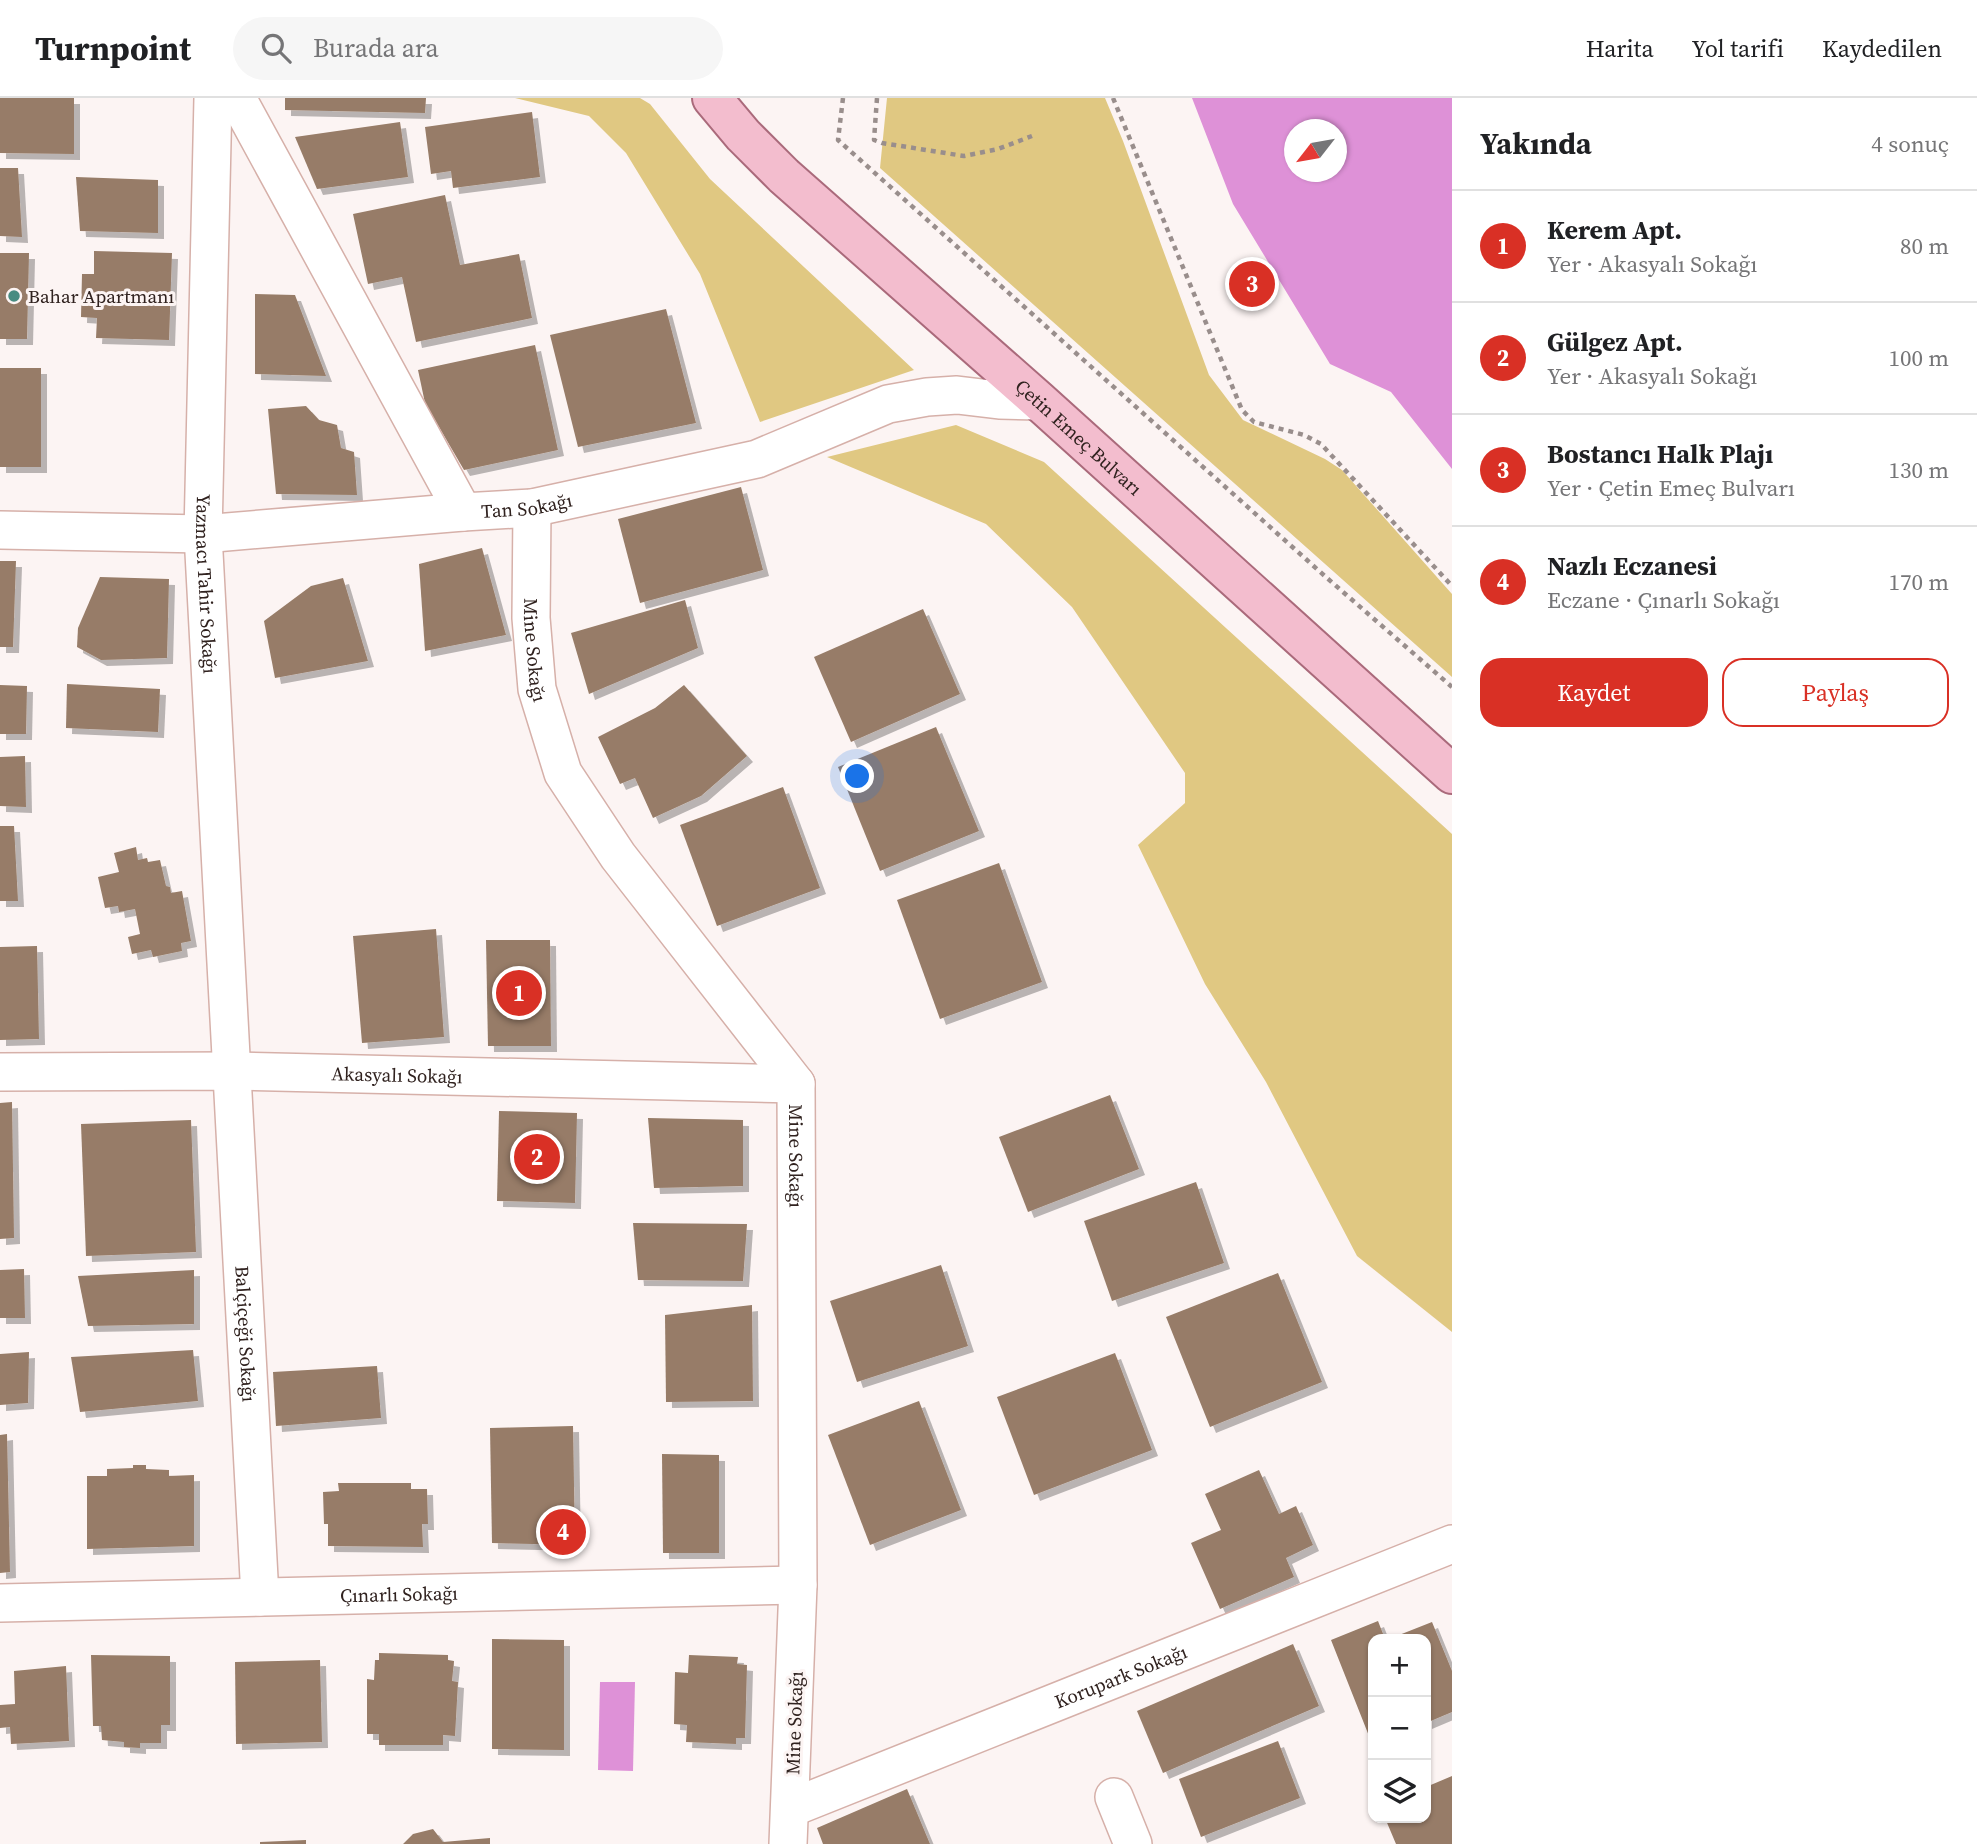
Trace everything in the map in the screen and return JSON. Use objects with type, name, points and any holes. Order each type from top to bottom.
[{"type":"main road","name":"Çetin Emeç Bulvarı","points":[[712,98],[743,135],[784,176],[1039,401],[1452,774]]},
{"type":"street","name":"Yazmacı Tahir Sokağı","points":[[213,98],[202,534],[232,1071]]},
{"type":"street","points":[[237,98],[463,512]]},
{"type":"street","name":"Tan Sokağı","points":[[0,530],[202,534],[532,508],[757,459],[888,404],[957,395],[1039,401]]},
{"type":"street","name":"Mine Sokağı","points":[[532,508],[531,618],[537,689],[563,773],[618,856],[796,1084],[798,1586],[788,1844]]},
{"type":"street","name":"Akasyalı Sokağı","points":[[0,1072],[232,1071],[796,1084]]},
{"type":"street","name":"Balçiçeği Sokağı","points":[[232,1071],[260,1597]]},
{"type":"street","name":"Korupark Sokağı","points":[[791,1808],[1452,1544]]},
{"type":"street","name":"Çınarlı Sokağı","points":[[0,1603],[798,1586]]},
{"type":"street","points":[[1114,1797],[1133,1844]]},
{"type":"path","points":[[843,98],[838,140],[1452,687]]},
{"type":"path","points":[[877,98],[874,140],[882,143],[964,156],[998,149],[1032,136]]},
{"type":"path","points":[[1113,98],[1242,410],[1254,422],[1304,435],[1321,444],[1452,586]]},
{"type":"shaded area","points":[[515,98],[640,98],[650,104],[710,179],[914,370],[760,422],[700,274],[626,153],[589,116]]},
{"type":"shaded area","points":[[887,98],[1105,98],[1209,375],[1243,420],[1325,459],[1342,470],[1452,594],[1452,677],[880,168]]},
{"type":"shaded area","points":[[1192,98],[1452,98],[1452,469],[1391,392],[1330,364],[1233,204]]},
{"type":"shaded area","points":[[956,425],[1044,462],[1452,834],[1452,1332],[1357,1256],[1266,1082],[1205,984],[1138,845],[1185,803],[1185,773],[1072,607],[986,524],[827,457]]},
{"type":"shaded area","points":[[600,1682],[635,1682],[633,1771],[598,1770]]},
{"type":"building","points":[[0,98],[74,98],[74,154],[0,153]]},
{"type":"building","points":[[285,98],[426,98],[425,113],[285,110]]},
{"type":"building","points":[[532,112],[540,177],[453,188],[451,171],[431,174],[425,127]]},
{"type":"building","points":[[400,122],[408,177],[317,189],[295,137]]},
{"type":"building","points":[[0,168],[18,168],[22,237],[0,236]]},
{"type":"building","points":[[76,177],[158,180],[158,233],[80,231]]},
{"type":"building","points":[[445,195],[460,265],[519,254],[532,318],[416,342],[402,277],[368,284],[353,214]]},
{"type":"building","points":[[94,251],[172,253],[169,340],[96,338],[97,318],[81,317],[82,274],[94,274]]},
{"type":"building","name":"Bahar Apartmanı","points":[[0,253],[29,253],[27,339],[0,339]]},
{"type":"building","points":[[255,294],[295,295],[326,376],[255,374]]},
{"type":"building","points":[[666,309],[696,423],[578,447],[550,335]]},
{"type":"building","points":[[535,345],[558,450],[464,470],[425,403],[418,370]]},
{"type":"building","points":[[0,368],[41,368],[41,467],[0,467]]},
{"type":"building","points":[[306,406],[319,420],[337,425],[341,448],[354,452],[357,495],[276,494],[268,409]]},
{"type":"building","points":[[741,487],[763,570],[640,603],[618,519]]},
{"type":"building","points":[[482,548],[506,635],[425,651],[419,564]]},
{"type":"building","points":[[0,561],[16,561],[13,647],[0,647]]},
{"type":"building","points":[[100,577],[169,579],[167,658],[101,660],[77,647],[78,628]]},
{"type":"building","points":[[343,578],[368,661],[275,678],[264,621],[311,586]]},
{"type":"building","points":[[685,600],[698,648],[589,694],[571,633]]},
{"type":"building","points":[[923,609],[960,694],[851,742],[814,657]]},
{"type":"building","points":[[67,684],[160,689],[158,732],[66,728]]},
{"type":"building","points":[[0,685],[27,686],[26,734],[0,734]]},
{"type":"building","points":[[684,685],[747,756],[701,796],[653,818],[635,778],[620,784],[598,737],[655,708]]},
{"type":"building","points":[[936,727],[979,831],[880,871],[838,767]]},
{"type":"building","points":[[25,756],[26,807],[0,806],[0,757]]},
{"type":"building","points":[[783,787],[820,888],[717,926],[680,825]]},
{"type":"building","points":[[0,826],[14,826],[18,901],[0,901]]},
{"type":"building","points":[[136,847],[138,860],[160,860],[166,886],[170,887],[171,893],[182,891],[191,941],[181,943],[182,951],[153,957],[151,950],[132,954],[128,937],[140,934],[135,909],[119,912],[118,906],[105,908],[98,877],[119,872],[114,853]]},
{"type":"building","points":[[999,863],[1042,982],[940,1019],[897,900]]},
{"type":"building","points":[[436,929],[444,1037],[362,1043],[353,936]]},
{"type":"building","points":[[486,940],[550,940],[551,1046],[488,1046]]},
{"type":"building","points":[[37,946],[39,1039],[0,1040],[0,947]]},
{"type":"building","points":[[1110,1095],[1139,1169],[1028,1212],[999,1137]]},
{"type":"building","points":[[12,1102],[14,1238],[0,1239],[0,1103]]},
{"type":"building","points":[[499,1111],[577,1113],[575,1203],[497,1201]]},
{"type":"building","points":[[648,1118],[743,1120],[743,1186],[654,1188]]},
{"type":"building","points":[[191,1120],[196,1252],[86,1256],[81,1124]]},
{"type":"building","points":[[1196,1182],[1224,1263],[1112,1301],[1084,1221]]},
{"type":"building","points":[[633,1223],[747,1224],[743,1281],[638,1280]]},
{"type":"building","points":[[941,1265],[968,1346],[857,1382],[830,1301]]},
{"type":"building","points":[[24,1269],[25,1318],[0,1318],[0,1270]]},
{"type":"building","points":[[194,1270],[194,1324],[88,1326],[78,1276]]},
{"type":"building","points":[[1278,1273],[1322,1382],[1210,1427],[1166,1317]]},
{"type":"building","points":[[752,1305],[753,1401],[666,1402],[665,1315]]},
{"type":"building","points":[[193,1350],[198,1401],[80,1412],[71,1357]]},
{"type":"building","points":[[29,1352],[28,1403],[0,1405],[0,1354]]},
{"type":"building","points":[[1115,1353],[1152,1450],[1034,1495],[997,1397]]},
{"type":"building","points":[[377,1366],[381,1418],[276,1426],[273,1372]]},
{"type":"building","points":[[919,1401],[961,1510],[870,1545],[828,1435]]},
{"type":"building","points":[[573,1426],[575,1545],[492,1543],[490,1428]]},
{"type":"building","points":[[7,1434],[10,1572],[0,1573],[0,1435]]},
{"type":"building","points":[[662,1454],[719,1455],[719,1553],[663,1553]]},
{"type":"building","points":[[133,1465],[146,1465],[146,1469],[169,1470],[169,1476],[194,1475],[194,1546],[87,1549],[87,1476],[107,1476],[107,1469],[133,1468]]},
{"type":"building","points":[[1259,1470],[1279,1514],[1296,1506],[1313,1545],[1286,1558],[1294,1577],[1220,1609],[1191,1543],[1221,1530],[1205,1494]]},
{"type":"building","points":[[338,1483],[411,1483],[411,1489],[427,1489],[428,1524],[422,1524],[423,1547],[328,1546],[323,1492],[339,1491]]},
{"type":"building","points":[[1378,1621],[1383,1634],[1368,1634],[1368,1733],[1331,1640]]},
{"type":"building","points":[[1432,1622],[1452,1671],[1452,1712],[1431,1721],[1431,1634],[1402,1634]]},
{"type":"building","points":[[492,1639],[564,1640],[564,1750],[492,1749]]},
{"type":"building","points":[[1293,1644],[1319,1706],[1163,1773],[1137,1711]]},
{"type":"building","points":[[379,1653],[448,1655],[448,1660],[454,1661],[452,1681],[458,1682],[455,1736],[443,1735],[443,1745],[379,1745],[379,1734],[367,1734],[367,1679],[374,1680],[375,1660],[379,1660]]},
{"type":"building","points":[[91,1655],[170,1656],[170,1725],[161,1725],[161,1743],[140,1743],[140,1748],[124,1747],[124,1742],[102,1740],[101,1726],[93,1726]]},
{"type":"building","points":[[689,1655],[738,1657],[737,1664],[747,1665],[745,1738],[736,1738],[736,1744],[686,1742],[687,1725],[674,1724],[675,1672],[688,1673]]},
{"type":"building","points":[[320,1660],[322,1742],[236,1744],[235,1662]]},
{"type":"building","points":[[66,1666],[69,1741],[11,1744],[10,1727],[0,1728],[0,1705],[15,1704],[14,1671]]},
{"type":"building","points":[[1278,1741],[1300,1798],[1201,1837],[1179,1779]]},
{"type":"building","points":[[1452,1776],[1452,1844],[1396,1844],[1387,1823],[1431,1823],[1431,1785]]},
{"type":"building","points":[[907,1789],[930,1844],[823,1844],[817,1828]]},
{"type":"building","points":[[433,1829],[443,1842],[490,1838],[490,1844],[403,1844],[413,1834]]},
{"type":"building","points":[[306,1840],[306,1844],[260,1844],[260,1842]]},
{"type":"place","name":"Bostancı Halk Plajı","points":[[1252,284]]},
{"type":"place","name":"Bahar Apartmanı","points":[[14,296]]},
{"type":"place","name":"Kerem Apt.","points":[[519,993]]},
{"type":"place","name":"Gülgez Apt.","points":[[537,1157]]},
{"type":"place","name":"Nazlı Eczanesi","points":[[563,1532]]}]
